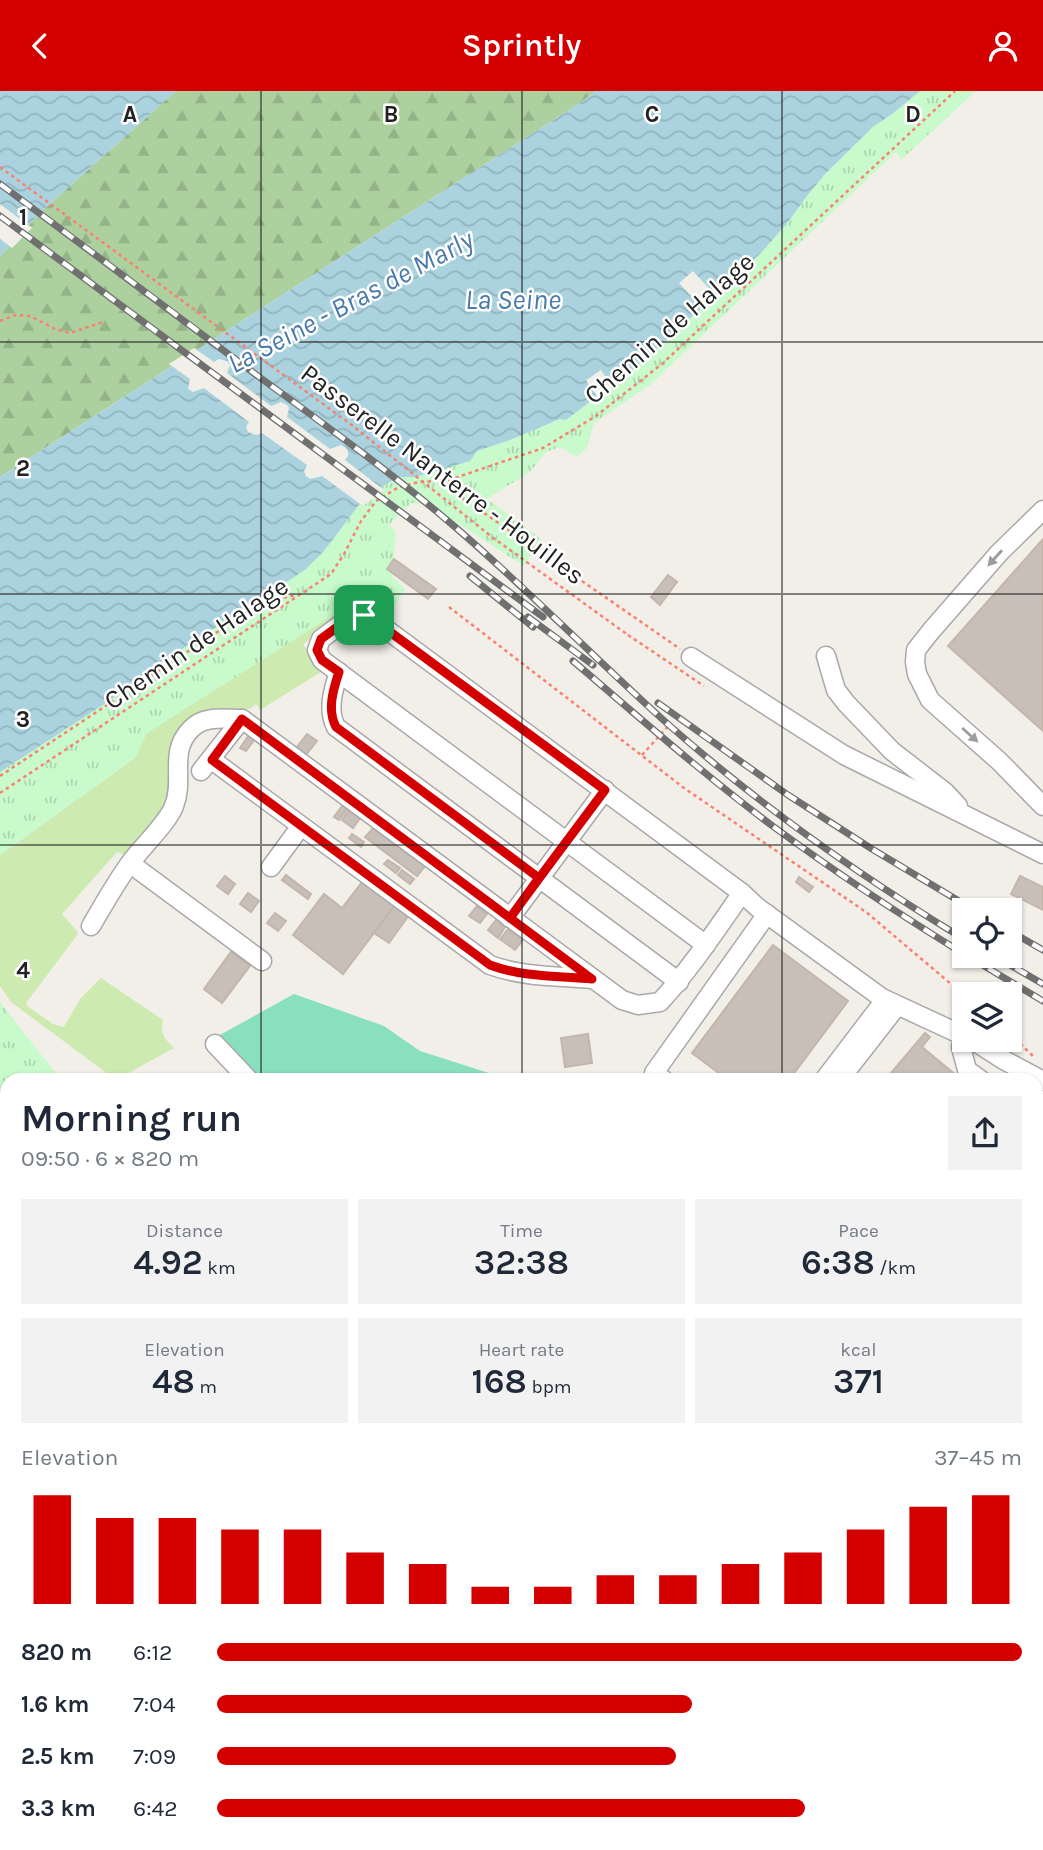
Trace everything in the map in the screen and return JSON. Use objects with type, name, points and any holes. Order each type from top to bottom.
[{"type":"street","points":[[1043,510],[999,554],[923,640],[916,650],[915,662],[917,674],[930,700],[999,761],[1043,806]]},
{"type":"street","points":[[706,945],[322,660],[317,650],[321,639],[351,617],[364,615],[371,618],[605,790],[762,911],[891,1003],[952,1031]]},
{"type":"street","points":[[826,656],[836,690],[846,703],[892,751],[945,792],[967,816]]},
{"type":"street","points":[[691,657],[844,755],[1043,854]]},
{"type":"street","points":[[339,672],[331,709],[331,718],[336,727],[679,982]]},
{"type":"street","points":[[91,926],[131,862],[173,810],[178,795],[177,757],[180,743],[192,728],[206,719],[242,719],[622,1000],[638,1005],[660,1002],[679,982],[742,893]]},
{"type":"street","points":[[242,719],[206,766],[300,826],[490,965],[503,970],[592,979]]},
{"type":"street","points":[[510,918],[605,790]]},
{"type":"street","points":[[271,867],[300,826]]},
{"type":"street","points":[[131,862],[262,961]]},
{"type":"street","points":[[654,1073],[762,911]]},
{"type":"street","points":[[830,1073],[891,1003]]},
{"type":"street","points":[[844,1073],[891,1003]]},
{"type":"street","points":[[215,1044],[242,1073]]},
{"type":"street","points":[[962,1052],[967,1069],[972,1073]]},
{"type":"street","points":[[991,1052],[1028,1073]]},
{"type":"path","name":"Chemin de Halage","points":[[0,793],[331,574],[361,521],[376,501],[399,487],[419,482],[449,480],[543,449],[606,408],[663,363],[955,91]]},
{"type":"path","name":"Passerelle Nanterre - Houilles","points":[[0,167],[353,426],[492,537],[628,635],[706,687]]},
{"type":"path","points":[[0,321],[15,315],[30,316],[55,329],[70,333],[103,322]]},
{"type":"path","points":[[449,480],[461,498],[691,657]]},
{"type":"path","points":[[0,776],[255,607],[273,600],[300,595]]},
{"type":"path","points":[[449,607],[684,789],[866,912],[952,985]]},
{"type":"path","points":[[642,755],[671,723]]},
{"type":"path","points":[[1022,1046],[1035,1059]]},
{"type":"green space","points":[[176,91],[596,91],[0,477],[0,256],[43,210]]},
{"type":"green space","points":[[920,91],[976,91],[901,160],[896,152],[650,385],[594,423],[587,448],[576,457],[561,447],[546,452],[530,472],[487,499],[541,539],[524,566],[428,504],[411,503],[389,525],[396,532],[392,576],[405,589],[387,618],[360,598],[147,733],[135,758],[0,855],[0,763],[324,551],[362,501],[379,488],[399,477],[415,477],[560,419],[566,420],[645,360],[762,252],[825,174],[874,126]]},
{"type":"green space","points":[[360,597],[743,882],[733,879],[361,608],[303,644],[321,672],[260,710],[256,704],[250,709],[228,710],[192,720],[169,799],[160,816],[130,857],[117,852],[62,914],[78,934],[26,1003],[27,1006],[53,1024],[64,1027],[80,999],[101,978],[163,1020],[164,1035],[174,1048],[129,1073],[107,1073],[11,1002],[0,986],[0,855],[135,758],[146,733]]},
{"type":"green space","points":[[294,994],[384,1026],[420,1051],[489,1073],[253,1073],[218,1036]]},
{"type":"green space","points":[[0,1002],[56,1073],[0,1073]]},
{"type":"water","points":[[0,91],[176,91],[43,210],[0,256]]},
{"type":"water","name":"La Seine","points":[[596,91],[920,91],[874,126],[825,174],[762,252],[645,360],[566,420],[560,419],[477,451],[470,461],[415,477],[399,477],[379,488],[362,501],[324,551],[305,570],[157,665],[109,701],[0,772],[0,477]]},
{"type":"pier","points":[[0,204],[32,228],[12,248],[0,239]]},
{"type":"pier","points":[[693,271],[716,296],[702,308],[679,283]]},
{"type":"pier","points":[[194,348],[214,362],[219,359],[227,361],[230,365],[227,373],[271,406],[281,402],[287,405],[287,417],[330,449],[341,445],[345,447],[348,456],[345,460],[384,490],[363,506],[322,476],[310,479],[304,471],[307,465],[262,433],[256,435],[248,432],[246,427],[249,422],[204,388],[193,392],[188,389],[190,379],[169,364]]},
{"type":"pier","points":[[601,370],[613,388],[598,398],[586,380]]},
{"type":"building","points":[[1043,539],[1043,731],[948,646]]},
{"type":"building","points":[[394,559],[436,589],[428,599],[387,569]]},
{"type":"building","points":[[668,575],[677,582],[660,605],[651,597]]},
{"type":"building","points":[[307,734],[317,741],[306,755],[296,748]]},
{"type":"building","points":[[249,735],[255,739],[246,751],[240,748]]},
{"type":"building","points":[[342,806],[347,809],[339,820],[334,817]]},
{"type":"building","points":[[349,810],[360,818],[353,828],[342,820]]},
{"type":"building","points":[[373,828],[425,866],[417,876],[365,837]]},
{"type":"building","points":[[352,834],[364,842],[361,847],[349,838]]},
{"type":"building","points":[[388,860],[400,868],[396,873],[384,864]]},
{"type":"building","points":[[402,870],[414,879],[410,884],[398,875]]},
{"type":"building","points":[[286,875],[311,894],[308,899],[282,880]]},
{"type":"building","points":[[225,876],[235,884],[228,894],[217,886]]},
{"type":"building","points":[[1020,876],[1043,887],[1043,910],[1022,898],[1011,894]]},
{"type":"building","points":[[799,877],[813,887],[809,892],[796,882]]},
{"type":"building","points":[[363,881],[395,905],[343,974],[293,935],[324,894],[342,908]]},
{"type":"building","points":[[248,893],[259,901],[251,912],[240,904]]},
{"type":"building","points":[[395,905],[409,915],[389,943],[374,933]]},
{"type":"building","points":[[477,906],[487,914],[480,923],[469,916]]},
{"type":"building","points":[[275,913],[286,921],[278,931],[267,923]]},
{"type":"building","points":[[496,920],[505,927],[498,938],[488,930]]},
{"type":"building","points":[[508,929],[523,940],[515,950],[500,939]]},
{"type":"building","points":[[773,945],[848,1001],[794,1073],[719,1073],[692,1053]]},
{"type":"building","points":[[231,952],[250,966],[222,1003],[204,989]]},
{"type":"building","points":[[925,1033],[930,1037],[922,1047],[954,1073],[891,1073]]},
{"type":"building","points":[[588,1034],[592,1063],[565,1067],[561,1038]]},
{"type":"railway","points":[[0,184],[426,502],[505,571],[704,756],[849,865],[952,931]]},
{"type":"railway","points":[[0,216],[543,617]]},
{"type":"railway","points":[[470,576],[533,627]]},
{"type":"railway","points":[[528,617],[593,665]]},
{"type":"railway","points":[[573,661],[774,827],[867,892],[952,946]]},
{"type":"railway","points":[[658,703],[788,795],[954,898]]},
{"type":"railway","points":[[1022,938],[1043,950]]},
{"type":"railway","points":[[988,968],[1043,1001]]},
{"type":"railway","points":[[1015,968],[1043,984]]},
{"type":"route","points":[[364,615],[351,617],[321,639],[317,650],[322,660],[339,672],[334,688],[331,718],[336,727],[539,878],[510,918],[242,719],[212,760],[490,965],[503,970],[592,979],[510,918],[605,790],[364,615]]},
{"type":"water label","name":"La Seine - Bras de Marly","points":[[350,301]]}]
